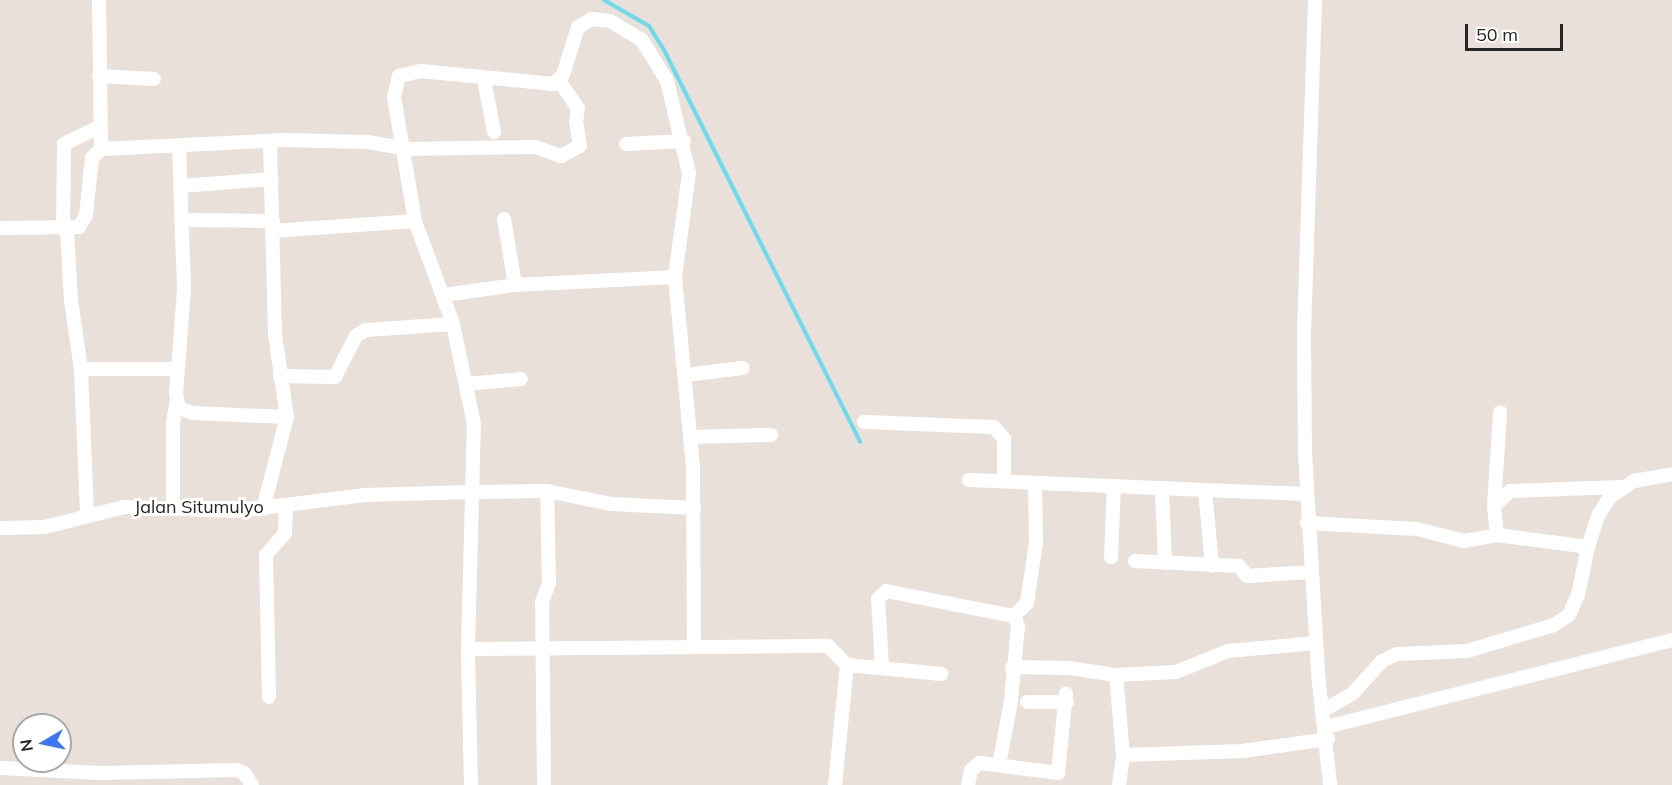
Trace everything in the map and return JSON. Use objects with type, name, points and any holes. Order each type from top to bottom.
[{"type":"street","points":[[99,0],[101,150]]},
{"type":"street","points":[[1315,0],[1304,338],[1306,523],[1330,785]]},
{"type":"street","points":[[471,785],[468,649],[474,424],[453,324],[415,221],[406,149],[394,97],[399,76],[421,71],[547,86],[559,81],[584,21],[610,21],[629,30],[653,54],[667,81],[684,141],[688,190],[675,278],[692,436],[694,647]]},
{"type":"street","points":[[99,76],[154,79]]},
{"type":"street","points":[[484,79],[494,132]]},
{"type":"street","points":[[0,228],[65,229],[84,222],[92,158],[101,150],[133,151],[159,144],[270,141],[368,142],[406,149],[536,147],[559,156],[580,147],[576,122],[578,112],[559,81]]},
{"type":"street","points":[[87,515],[81,369],[70,300],[65,229],[64,144],[99,127]]},
{"type":"street","points":[[262,509],[287,417],[280,376],[270,141]]},
{"type":"street","points":[[626,144],[684,141]]},
{"type":"street","points":[[173,507],[173,423],[177,401],[184,290],[179,145]]},
{"type":"street","points":[[181,186],[272,179]]},
{"type":"street","points":[[504,219],[514,285]]},
{"type":"street","points":[[181,220],[273,226],[415,221]]},
{"type":"street","points":[[443,295],[514,285],[675,278]]},
{"type":"street","points":[[280,376],[335,377],[356,336],[366,330],[453,324]]},
{"type":"street","points":[[686,375],[743,368]]},
{"type":"street","points":[[81,369],[178,369]]},
{"type":"street","points":[[466,384],[520,379]]},
{"type":"street","points":[[177,401],[179,408],[192,413],[287,417]]},
{"type":"street","points":[[1497,535],[1494,506],[1500,411]]},
{"type":"street","points":[[864,422],[994,428],[1004,439],[1004,481]]},
{"type":"street","points":[[692,436],[771,435]]},
{"type":"street","points":[[1494,506],[1510,491],[1622,487],[1645,477],[1672,474]]},
{"type":"street","points":[[969,480],[1306,494]]},
{"type":"street","points":[[1014,616],[1028,603],[1036,543],[1035,483]]},
{"type":"street","points":[[1111,557],[1114,486]]},
{"type":"street","points":[[1324,710],[1353,693],[1382,661],[1397,654],[1467,651],[1554,625],[1569,615],[1578,595],[1588,547],[1602,507],[1622,487]]},
{"type":"street","points":[[1162,488],[1165,563]]},
{"type":"street","points":[[544,785],[543,596],[549,583],[547,490]]},
{"type":"street","name":"Jalan Situmulyo","points":[[0,528],[36,528],[124,507],[262,509],[365,495],[547,490],[611,504],[694,508]]},
{"type":"street","points":[[1205,490],[1212,566]]},
{"type":"street","points":[[269,697],[266,555],[285,533],[286,506]]},
{"type":"street","points":[[1306,523],[1417,529],[1464,541],[1497,535],[1588,547]]},
{"type":"street","points":[[1135,561],[1239,566],[1247,576],[1311,572]]},
{"type":"street","points":[[882,666],[878,599],[886,591],[1014,616]]},
{"type":"street","points":[[999,765],[1011,701],[1012,667],[1018,626],[1014,616]]},
{"type":"street","points":[[1123,755],[1244,751],[1327,733],[1672,640]]},
{"type":"street","points":[[1012,667],[1069,668],[1116,675],[1176,672],[1228,651],[1316,643]]},
{"type":"street","points":[[468,649],[828,646],[847,665],[882,666],[942,674]]},
{"type":"street","points":[[835,785],[847,665]]},
{"type":"street","points":[[1116,675],[1123,755],[1119,784]]},
{"type":"street","points":[[968,785],[976,764],[1058,773],[1067,698],[1027,702]]},
{"type":"street","points":[[0,768],[100,779],[237,770],[244,773],[252,785]]},
{"type":"waterway","points":[[604,0],[649,26],[664,50],[860,442]]}]
